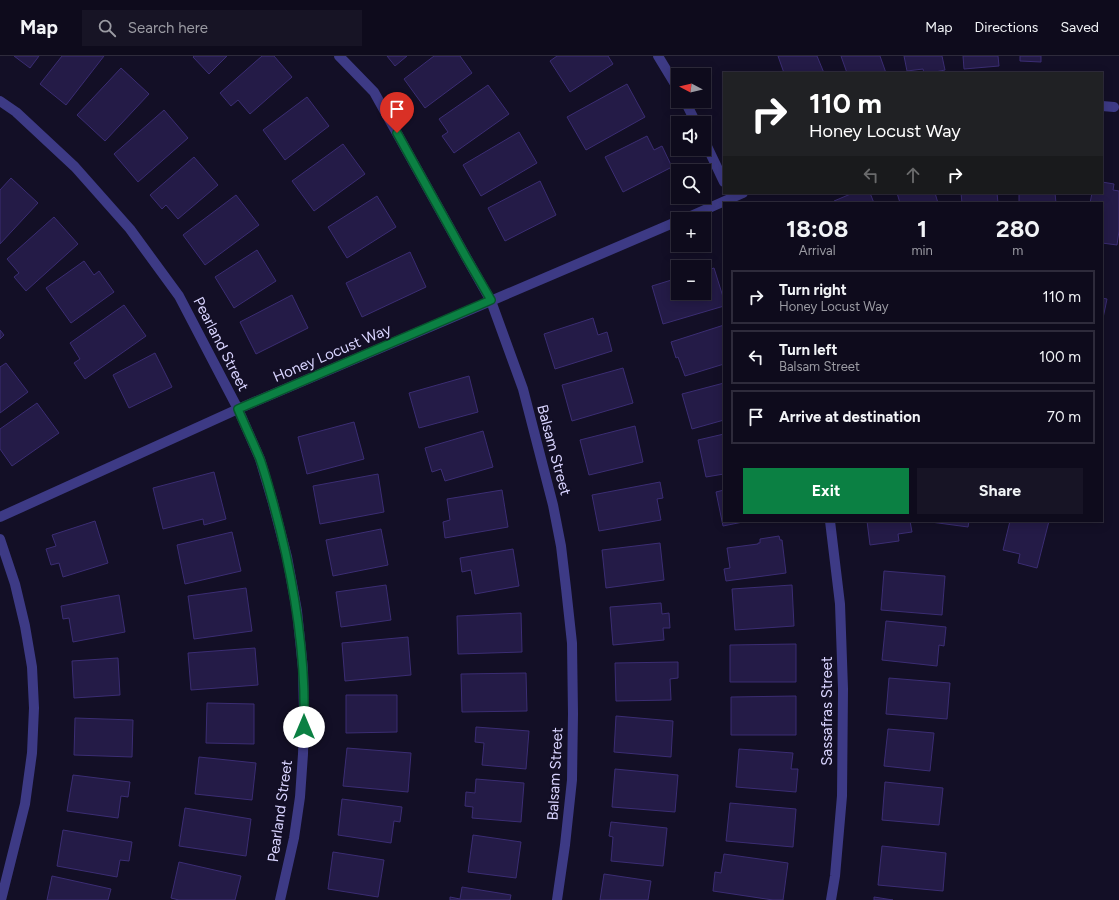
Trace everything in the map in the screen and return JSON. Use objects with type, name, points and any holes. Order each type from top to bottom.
[{"type":"street","name":"Balsam Street","points":[[340,56],[374,92],[491,300],[523,389],[540,453],[553,505],[561,546],[572,643],[572,780],[557,900]]},
{"type":"street","points":[[658,56],[671,77]]},
{"type":"street","name":"Pearland Street","points":[[0,101],[16,112],[75,167],[130,229],[179,296],[238,409],[260,459],[273,503],[286,557],[297,611],[303,669],[304,714],[300,797],[294,838],[280,900]]},
{"type":"street","points":[[1103,106],[1114,107]]},
{"type":"street","points":[[711,155],[723,180]]},
{"type":"street","points":[[700,212],[732,198]]},
{"type":"street","name":"Honey Locust Way","points":[[0,517],[238,409],[671,224]]},
{"type":"street","name":"Sassafras Street","points":[[830,522],[840,604],[843,689],[842,796],[835,876],[831,900]]},
{"type":"street","points":[[0,539],[16,584],[25,626],[32,667],[34,708],[32,753],[25,804],[1,900]]},
{"type":"building","points":[[14,56],[39,56],[30,68]]},
{"type":"building","points":[[62,56],[104,56],[66,105],[40,84]]},
{"type":"building","points":[[227,56],[209,74],[193,57]]},
{"type":"building","points":[[262,56],[274,56],[292,77],[250,114],[238,100],[231,106],[220,93]]},
{"type":"building","points":[[387,56],[407,56],[395,66]]},
{"type":"building","points":[[434,56],[460,56],[472,73],[425,108],[404,79]]},
{"type":"building","points":[[557,56],[608,56],[613,64],[570,92],[550,61]]},
{"type":"building","points":[[778,56],[817,56],[824,72],[784,72]]},
{"type":"building","points":[[841,56],[880,56],[886,72],[847,72]]},
{"type":"building","points":[[904,56],[942,56],[945,70],[935,72],[924,72],[923,69],[907,71]]},
{"type":"building","points":[[963,56],[998,56],[999,66],[964,69]]},
{"type":"building","points":[[1020,56],[1041,56],[1041,62],[1020,61]]},
{"type":"building","points":[[121,68],[149,94],[105,141],[77,115]]},
{"type":"building","points":[[627,84],[645,117],[586,150],[567,117]]},
{"type":"building","points":[[488,85],[509,114],[454,153],[442,136],[448,132],[439,119]]},
{"type":"building","points":[[307,97],[329,126],[285,160],[263,130]]},
{"type":"building","points":[[164,110],[188,138],[138,182],[114,154]]},
{"type":"building","points":[[519,132],[537,163],[481,196],[463,165]]},
{"type":"building","points":[[647,136],[654,150],[662,146],[671,168],[623,192],[605,157]]},
{"type":"building","points":[[343,144],[365,174],[314,211],[292,181]]},
{"type":"building","points":[[194,157],[218,185],[178,219],[166,205],[162,209],[150,195]]},
{"type":"building","points":[[11,178],[38,203],[0,244],[0,190]]},
{"type":"building","points":[[540,181],[556,215],[505,241],[488,208]]},
{"type":"building","points":[[1103,182],[1114,184],[1113,190],[1119,191],[1119,231],[1117,245],[1103,243],[1103,202],[1090,202],[1092,194],[1103,194]]},
{"type":"building","points":[[851,194],[870,194],[874,202],[834,202]]},
{"type":"building","points":[[897,194],[935,194],[938,202],[900,202]]},
{"type":"building","points":[[961,194],[997,194],[998,202],[962,202]]},
{"type":"building","points":[[1019,194],[1055,194],[1056,202],[1019,202]]},
{"type":"building","points":[[236,195],[259,225],[205,265],[183,235]]},
{"type":"building","points":[[377,196],[396,227],[347,258],[328,227]]},
{"type":"building","points":[[54,217],[78,244],[26,291],[14,277],[19,273],[7,259]]},
{"type":"building","points":[[257,250],[276,281],[234,308],[215,277]]},
{"type":"building","points":[[410,252],[426,287],[362,317],[346,283]]},
{"type":"building","points":[[84,261],[94,275],[99,271],[114,292],[71,323],[46,288]]},
{"type":"building","points":[[714,268],[723,297],[723,306],[663,324],[652,286],[671,280],[671,300],[711,300],[711,269]]},
{"type":"building","points":[[292,295],[308,328],[256,354],[240,322]]},
{"type":"building","points":[[1103,298],[1107,299],[1103,318]]},
{"type":"building","points":[[124,305],[146,336],[85,379],[74,363],[80,359],[70,343]]},
{"type":"building","points":[[593,318],[598,335],[607,332],[612,351],[555,369],[544,334]]},
{"type":"building","points":[[723,325],[723,364],[685,376],[678,357],[676,358],[671,342]]},
{"type":"building","points":[[0,330],[4,335],[0,339]]},
{"type":"building","points":[[155,353],[172,387],[129,408],[113,375]]},
{"type":"building","points":[[6,363],[28,392],[0,413],[0,367]]},
{"type":"building","points":[[623,368],[633,403],[572,421],[562,385]]},
{"type":"building","points":[[469,376],[478,412],[419,428],[409,393]]},
{"type":"building","points":[[723,383],[723,420],[692,429],[682,394]]},
{"type":"building","points":[[37,403],[59,433],[12,466],[0,449],[0,429]]},
{"type":"building","points":[[354,422],[364,459],[307,474],[298,437]]},
{"type":"building","points":[[635,426],[643,462],[589,475],[580,440]]},
{"type":"building","points":[[483,431],[493,467],[445,481],[441,469],[432,472],[425,448]]},
{"type":"building","points":[[723,434],[723,474],[706,477],[698,440]]},
{"type":"building","points":[[214,472],[226,519],[204,525],[203,519],[163,529],[153,488]]},
{"type":"building","points":[[378,474],[384,512],[320,524],[313,486]]},
{"type":"building","points":[[660,482],[663,498],[657,499],[661,520],[599,531],[592,495]]},
{"type":"building","points":[[502,490],[508,527],[445,538],[443,522],[450,520],[447,499]]},
{"type":"building","points":[[723,490],[723,522],[743,522],[723,526],[716,492]]},
{"type":"building","points":[[95,521],[108,563],[63,577],[59,563],[51,565],[46,549],[56,546],[52,535]]},
{"type":"building","points":[[867,522],[910,522],[912,532],[898,534],[899,541],[870,545]]},
{"type":"building","points":[[931,522],[969,522],[968,527]]},
{"type":"building","points":[[1010,522],[1049,522],[1037,568],[1018,563],[1020,554],[1003,550]]},
{"type":"building","points":[[381,529],[388,565],[333,576],[326,540]]},
{"type":"building","points":[[232,532],[241,571],[185,584],[177,545]]},
{"type":"building","points":[[779,536],[780,540],[782,540],[786,573],[726,581],[724,569],[730,568],[727,548],[758,544],[760,543],[760,539]]},
{"type":"building","points":[[660,543],[664,580],[606,588],[602,550]]},
{"type":"building","points":[[513,549],[519,586],[475,594],[471,570],[462,572],[460,558]]},
{"type":"building","points":[[884,571],[945,576],[942,615],[881,610]]},
{"type":"building","points":[[386,585],[391,620],[341,627],[336,592]]},
{"type":"building","points":[[792,585],[794,626],[735,630],[732,589]]},
{"type":"building","points":[[246,588],[252,631],[194,639],[188,596]]},
{"type":"building","points":[[119,595],[125,632],[73,642],[69,618],[63,619],[61,606]]},
{"type":"building","points":[[661,603],[662,614],[669,613],[670,628],[663,628],[664,640],[613,645],[610,607]]},
{"type":"building","points":[[521,613],[522,652],[458,654],[457,616]]},
{"type":"building","points":[[886,621],[946,627],[944,646],[939,645],[937,666],[882,660]]},
{"type":"building","points":[[408,637],[411,675],[345,681],[342,643]]},
{"type":"building","points":[[796,644],[796,682],[730,682],[730,645]]},
{"type":"building","points":[[255,648],[258,685],[191,690],[188,653]]},
{"type":"building","points":[[118,658],[120,695],[74,698],[72,661]]},
{"type":"building","points":[[678,662],[678,678],[670,679],[671,700],[616,701],[615,663]]},
{"type":"building","points":[[526,673],[527,711],[462,712],[461,674]]},
{"type":"building","points":[[889,678],[950,683],[947,719],[886,714]]},
{"type":"building","points":[[346,695],[397,695],[397,732],[346,733]]},
{"type":"building","points":[[796,696],[796,735],[731,735],[731,697]]},
{"type":"building","points":[[207,703],[254,704],[254,744],[206,743]]},
{"type":"building","points":[[616,716],[673,721],[671,757],[614,752]]},
{"type":"building","points":[[75,718],[133,720],[132,757],[74,755]]},
{"type":"building","points":[[476,727],[529,731],[526,769],[482,765],[484,743],[475,742]]},
{"type":"building","points":[[888,729],[934,733],[930,771],[884,766]]},
{"type":"building","points":[[347,748],[411,753],[408,792],[343,786]]},
{"type":"building","points":[[739,749],[793,753],[791,769],[798,769],[796,792],[736,787]]},
{"type":"building","points":[[199,757],[256,763],[252,800],[195,794]]},
{"type":"building","points":[[615,769],[678,775],[675,812],[612,807]]},
{"type":"building","points":[[73,775],[130,782],[128,797],[121,796],[118,818],[67,811]]},
{"type":"building","points":[[476,779],[524,783],[521,822],[472,818],[473,807],[465,806],[466,792],[475,793]]},
{"type":"building","points":[[885,782],[943,788],[939,825],[882,820]]},
{"type":"building","points":[[342,799],[402,807],[400,822],[394,821],[391,843],[338,835]]},
{"type":"building","points":[[730,803],[796,809],[793,847],[726,841]]},
{"type":"building","points":[[185,808],[251,819],[246,856],[179,846]]},
{"type":"building","points":[[611,822],[667,828],[663,866],[611,861],[613,837],[609,836]]},
{"type":"building","points":[[63,830],[132,842],[129,861],[120,860],[117,877],[57,866]]},
{"type":"building","points":[[473,835],[521,842],[516,878],[468,872]]},
{"type":"building","points":[[882,846],[946,853],[943,891],[878,885]]},
{"type":"building","points":[[333,852],[384,860],[378,897],[328,889]]},
{"type":"building","points":[[724,854],[788,863],[783,900],[773,900],[713,891],[715,872],[721,873]]},
{"type":"building","points":[[179,862],[241,876],[235,900],[179,900],[171,898]]},
{"type":"building","points":[[604,874],[651,881],[648,900],[600,900]]},
{"type":"building","points":[[52,876],[111,889],[108,900],[47,900]]},
{"type":"building","points":[[462,887],[511,895],[510,900],[450,900],[450,897],[460,899]]},
{"type":"building","points":[[874,897],[893,900],[874,900]]},
{"type":"route","points":[[304,727],[303,669],[297,611],[286,557],[273,503],[260,459],[238,409],[491,300],[397,133]]}]
